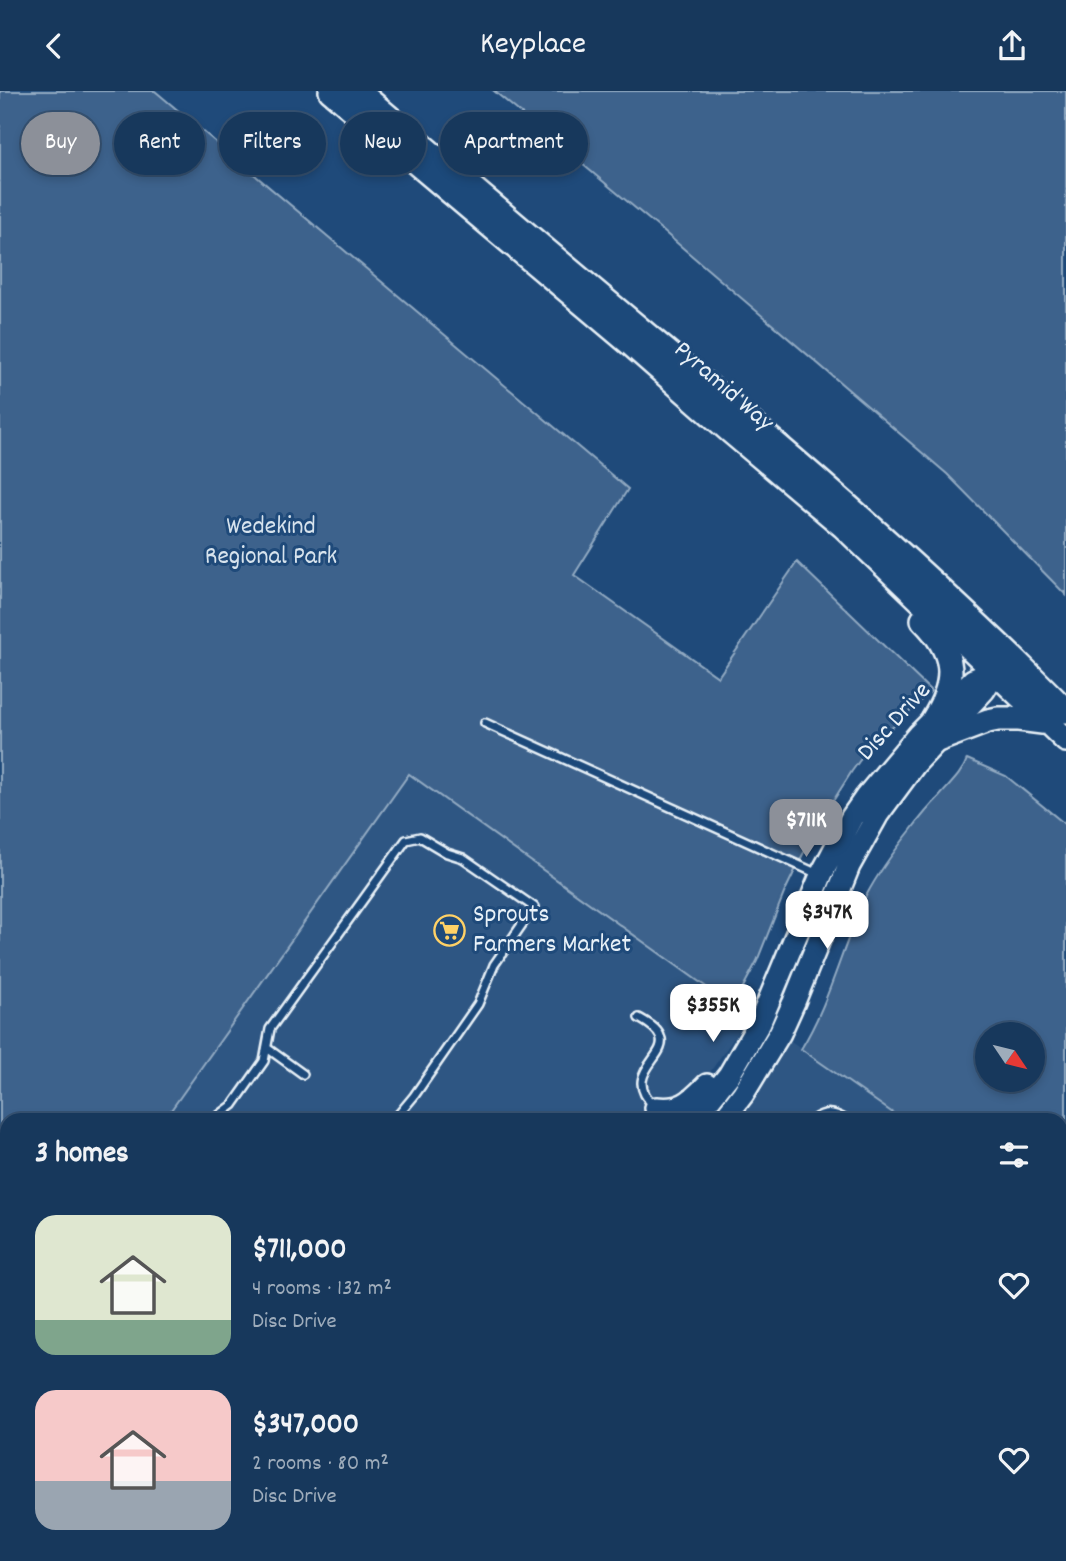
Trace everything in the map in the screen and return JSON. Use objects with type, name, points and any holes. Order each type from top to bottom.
[{"type":"main road","name":"Pyramid Way","points":[[331,91],[1002,663]]},
{"type":"main road","name":"Pyramid Way","points":[[358,91],[845,503],[1058,717],[1066,740]]},
{"type":"main road","points":[[843,526],[847,545],[937,634],[943,644],[949,676],[934,730],[976,725],[998,719],[1058,717]]},
{"type":"main road","name":"Disc Drive","points":[[728,1113],[760,1067],[783,1026],[839,890],[862,842],[934,730],[973,680],[1002,663]]},
{"type":"main road","name":"Disc Drive","points":[[698,1113],[729,1075],[760,1022],[840,839],[866,797],[898,757],[934,730]]},
{"type":"main road","points":[[783,1026],[792,983],[824,901],[822,876]]},
{"type":"main road","points":[[667,1113],[692,1101],[715,1076],[773,995]]},
{"type":"lane","points":[[485,723],[822,876]]},
{"type":"lane","points":[[222,1113],[233,1105],[264,1061],[270,1030],[406,840],[419,837],[463,859],[534,907],[494,965],[478,1004],[400,1113]]},
{"type":"lane","points":[[639,1018],[656,1030],[662,1041],[643,1075],[642,1083],[645,1095],[660,1113]]},
{"type":"lane","points":[[267,1048],[303,1074]]},
{"type":"shaded area","points":[[409,774],[748,1018],[696,1092],[686,1113],[169,1113]]},
{"type":"shaded area","points":[[788,1039],[893,1113],[740,1113],[768,1074]]},
{"type":"green space","name":"Wedekind Regional Park","points":[[0,91],[155,91],[180,112],[114,112],[114,175],[205,175],[205,133],[219,145],[219,175],[255,175],[628,489],[574,575],[718,677],[797,562],[931,691],[894,726],[876,738],[828,809],[785,891],[757,961],[733,1006],[409,774],[169,1113],[0,1113]]},
{"type":"green space","points":[[494,91],[1066,91],[1066,595],[947,474],[588,169],[588,112],[519,112]]},
{"type":"green space","points":[[967,759],[1006,776],[1066,825],[1066,1113],[893,1113],[801,1049],[820,1012],[866,896],[881,870],[955,779]]},
{"type":"place","name":"Sprouts Farmers Market","points":[[450,930]]}]
